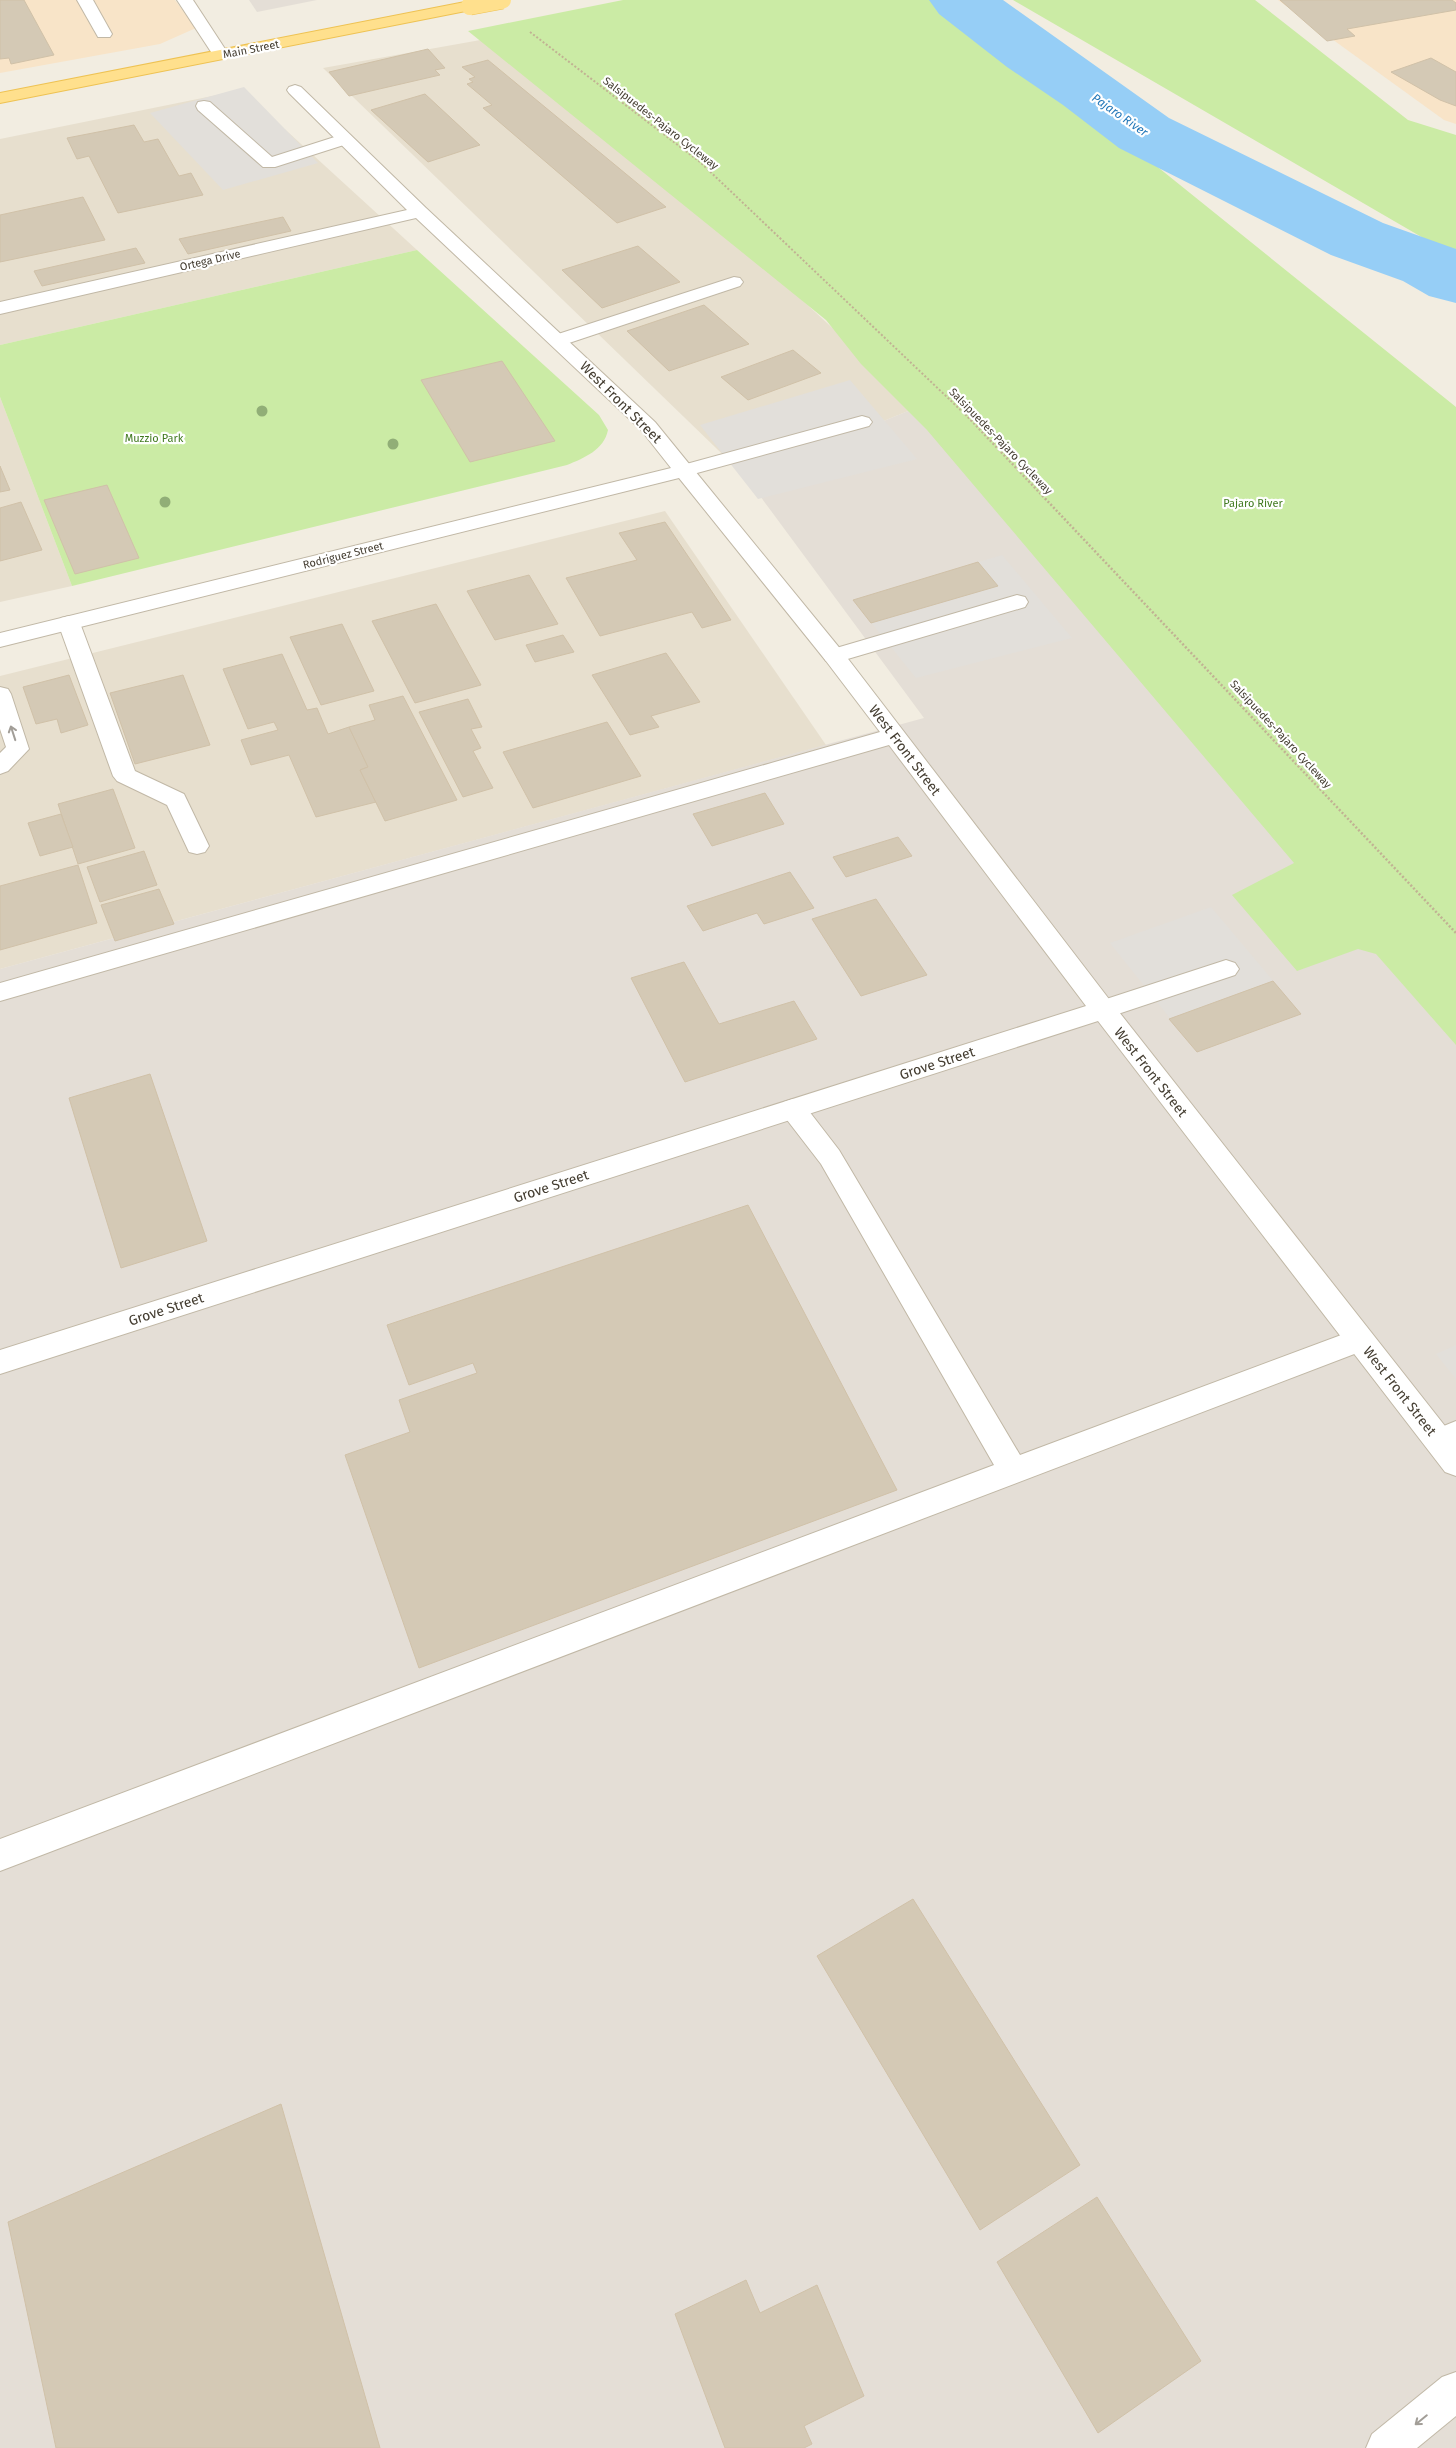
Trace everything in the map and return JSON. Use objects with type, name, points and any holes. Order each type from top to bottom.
[{"type":"main road","name":"Main Street","points":[[0,98],[502,0]]},
{"type":"street","points":[[85,0],[104,34]]},
{"type":"street","points":[[186,0],[221,55]]},
{"type":"street","name":"West Front Street","points":[[295,90],[420,212],[559,340],[648,426],[686,470],[834,656],[1103,1010],[1360,1340],[1450,1446]]},
{"type":"street","points":[[204,106],[269,163],[344,139]]},
{"type":"street","name":"Ortega Drive","points":[[0,308],[420,212]]},
{"type":"street","points":[[559,340],[734,282]]},
{"type":"street","name":"Rodriguez Street","points":[[0,640],[686,470],[862,422]]},
{"type":"street","points":[[834,656],[1017,602]]},
{"type":"street","points":[[69,623],[125,776],[176,800],[197,846]]},
{"type":"street","points":[[0,694],[18,749],[0,766]]},
{"type":"street","points":[[0,992],[894,736]]},
{"type":"street","name":"Grove Street","points":[[0,1362],[1226,969]]},
{"type":"street","points":[[793,1109],[830,1157],[1014,1472]]},
{"type":"street","points":[[0,1855],[1360,1340]]},
{"type":"street","points":[[1386,2448],[1456,2391]]},
{"type":"path","name":"Salsipuedes-Pajaro Cycleway","points":[[525,27],[538,41],[700,162],[972,421],[1456,933]]},
{"type":"shaded area","points":[[0,0],[175,0],[196,28],[160,44],[0,73]]},
{"type":"shaded area","points":[[249,0],[317,0],[257,12]]},
{"type":"shaded area","points":[[1278,0],[1456,0],[1456,124],[1444,120]]},
{"type":"shaded area","points":[[514,34],[918,407],[746,477],[323,68]]},
{"type":"shaded area","points":[[244,87],[318,163],[223,190],[150,113]]},
{"type":"shaded area","points":[[242,90],[417,250],[0,345],[0,139]]},
{"type":"shaded area","points":[[850,380],[917,459],[758,499],[700,425]]},
{"type":"shaded area","points":[[0,397],[72,586],[0,602]]},
{"type":"shaded area","points":[[918,407],[1456,1008],[1456,2448],[0,2448],[0,969],[924,718],[746,477]]},
{"type":"shaded area","points":[[665,511],[826,745],[0,969],[0,676]]},
{"type":"shaded area","points":[[1002,555],[1072,638],[916,678],[853,600]]},
{"type":"shaded area","points":[[1211,907],[1301,1014],[1197,1052],[1110,943]]},
{"type":"shaded area","points":[[1456,1345],[1456,1379],[1436,1354]]},
{"type":"green space","name":"Pajaro River","points":[[623,0],[950,0],[1456,407],[1456,1045],[1376,954],[1358,949],[1297,971],[1232,895],[1294,863],[927,430],[861,364],[826,320],[468,31]]},
{"type":"green space","points":[[1013,0],[1255,0],[1408,120],[1456,135],[1456,257]]},
{"type":"green space","name":"Muzzio Park","points":[[417,250],[599,415],[608,430],[606,437],[598,448],[567,465],[72,586],[0,397],[0,345]]},
{"type":"building","points":[[0,0],[24,0],[54,55],[11,64],[9,58],[0,59]]},
{"type":"building","points":[[1280,0],[1452,0],[1456,3],[1456,10],[1347,29],[1355,36],[1327,41]]},
{"type":"building","points":[[428,49],[445,68],[435,70],[440,75],[349,96],[329,72]]},
{"type":"building","points":[[1431,58],[1456,72],[1456,106],[1440,100],[1391,72]]},
{"type":"building","points":[[488,60],[666,207],[617,223],[483,108],[492,105],[467,84],[473,82],[469,79],[475,77],[462,67]]},
{"type":"building","points":[[425,94],[480,145],[428,162],[371,110]]},
{"type":"building","points":[[134,125],[144,142],[158,139],[179,176],[191,173],[203,195],[118,213],[89,156],[77,159],[67,138]]},
{"type":"building","points":[[83,197],[105,240],[0,262],[0,215]]},
{"type":"building","points":[[283,217],[291,231],[188,254],[179,239]]},
{"type":"building","points":[[638,246],[680,282],[602,308],[562,270]]},
{"type":"building","points":[[136,248],[145,263],[42,286],[34,271]]},
{"type":"building","points":[[704,305],[749,344],[669,371],[627,331]]},
{"type":"building","points":[[793,350],[821,373],[748,400],[721,377]]},
{"type":"building","points":[[502,361],[555,441],[470,462],[421,380]]},
{"type":"building","points":[[0,466],[10,490],[0,492]]},
{"type":"building","points":[[107,485],[139,558],[75,574],[44,500]]},
{"type":"building","points":[[21,502],[42,550],[0,561],[0,508]]},
{"type":"building","points":[[665,522],[731,620],[702,628],[692,612],[600,636],[566,578],[637,560],[619,533]]},
{"type":"building","points":[[978,562],[998,586],[871,623],[853,600]]},
{"type":"building","points":[[529,575],[558,624],[495,640],[467,591]]},
{"type":"building","points":[[436,604],[481,685],[415,703],[372,621]]},
{"type":"building","points":[[342,624],[374,691],[321,705],[290,637]]},
{"type":"building","points":[[563,635],[574,652],[535,662],[526,645]]},
{"type":"building","points":[[666,653],[700,702],[651,716],[659,727],[630,735],[592,675]]},
{"type":"building","points":[[282,654],[307,710],[317,708],[328,734],[349,727],[368,767],[360,770],[376,802],[316,817],[289,755],[251,765],[241,740],[278,730],[274,722],[248,729],[223,669]]},
{"type":"building","points":[[69,675],[88,725],[61,733],[57,719],[36,724],[23,687]]},
{"type":"building","points":[[183,675],[210,745],[135,764],[110,693]]},
{"type":"building","points":[[403,696],[457,800],[385,821],[360,770],[368,767],[349,727],[375,720],[369,705]]},
{"type":"building","points":[[468,699],[482,727],[471,729],[481,748],[473,751],[493,788],[463,797],[419,712]]},
{"type":"building","points":[[607,722],[641,776],[533,808],[503,752]]},
{"type":"building","points":[[113,789],[135,848],[78,864],[58,804]]},
{"type":"building","points":[[765,793],[784,824],[712,846],[693,814]]},
{"type":"building","points":[[61,814],[73,847],[40,856],[28,823]]},
{"type":"building","points":[[898,837],[912,856],[846,877],[833,857]]},
{"type":"building","points":[[144,851],[157,885],[100,902],[87,867]]},
{"type":"building","points":[[78,865],[97,923],[0,950],[0,886]]},
{"type":"building","points":[[790,872],[814,908],[764,924],[757,913],[703,931],[687,906]]},
{"type":"building","points":[[159,889],[174,924],[115,941],[101,905]]},
{"type":"building","points":[[876,899],[927,975],[861,996],[812,919]]},
{"type":"building","points":[[684,962],[719,1024],[794,1001],[817,1039],[685,1082],[631,978]]},
{"type":"building","points":[[1273,981],[1301,1014],[1197,1052],[1169,1019]]},
{"type":"building","points":[[150,1074],[207,1241],[121,1268],[69,1098]]},
{"type":"building","points":[[748,1205],[897,1490],[419,1668],[345,1455],[410,1432],[399,1400],[477,1373],[473,1363],[409,1385],[387,1325]]},
{"type":"building","points":[[913,1899],[1080,2165],[980,2230],[817,1956]]},
{"type":"building","points":[[281,2104],[380,2448],[56,2448],[8,2222]]},
{"type":"building","points":[[1097,2197],[1201,2361],[1098,2433],[997,2262]]},
{"type":"building","points":[[746,2280],[760,2313],[817,2285],[864,2396],[804,2426],[812,2444],[804,2448],[725,2448],[675,2314]]},
{"type":"waterway","name":"Pajaro River","points":[[962,0],[1031,53],[1087,90],[1144,133],[1357,239],[1375,244],[1397,255],[1430,265],[1456,280]]}]
